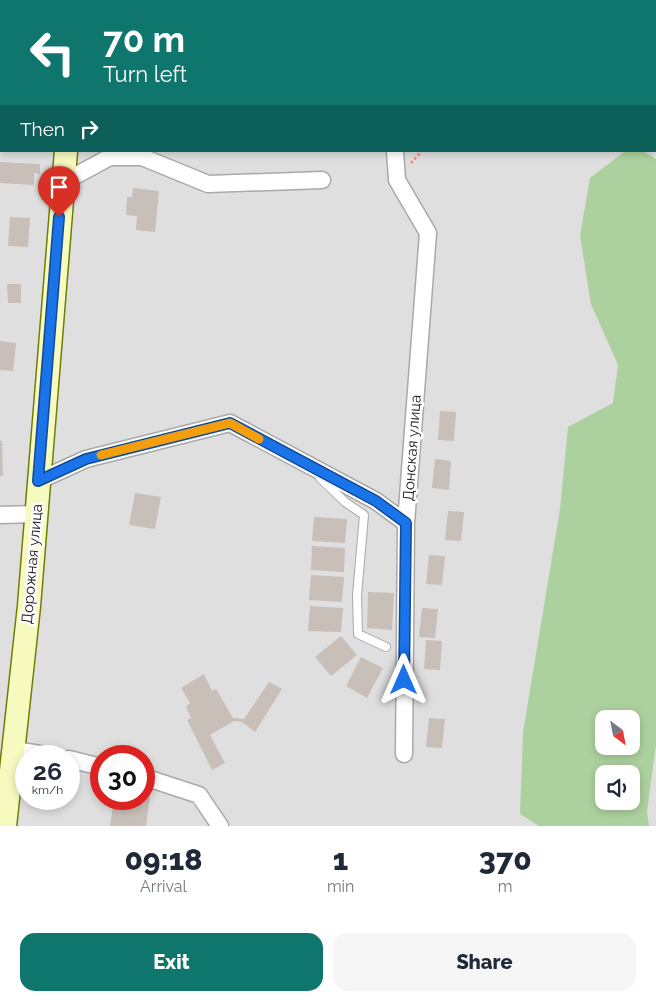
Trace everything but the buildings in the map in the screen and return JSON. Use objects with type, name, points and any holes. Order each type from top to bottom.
[{"type":"street","name":"Дорожная улица","points":[[15,745],[66,152]]},
{"type":"street","name":"Донская улица","points":[[395,152],[397,180],[428,233],[406,523],[404,754]]},
{"type":"street","points":[[62,180],[73,177],[110,157],[142,157],[208,184],[322,180]]},
{"type":"street","points":[[38,481],[86,459],[230,423],[376,501],[406,523]]},
{"type":"street","points":[[0,515],[36,514]]},
{"type":"street","name":"Дорожная улица","points":[[5,826],[15,750]]},
{"type":"street","points":[[155,780],[199,794],[220,826]]},
{"type":"lane","points":[[304,463],[346,502],[364,515],[357,594],[358,634],[386,647]]},
{"type":"shaded area","points":[[0,152],[656,152],[656,826],[0,826]]},
{"type":"green space","points":[[624,152],[645,152],[656,159],[656,745],[647,811],[649,826],[539,826],[520,814],[523,732],[560,509],[568,427],[613,403],[618,365],[591,304],[580,236],[590,178]]},
{"type":"slow traffic","points":[[101,455],[230,423],[259,439]]},
{"type":"route","points":[[59,217],[38,481],[86,459],[230,423],[376,501],[406,523],[404,680]]}]
